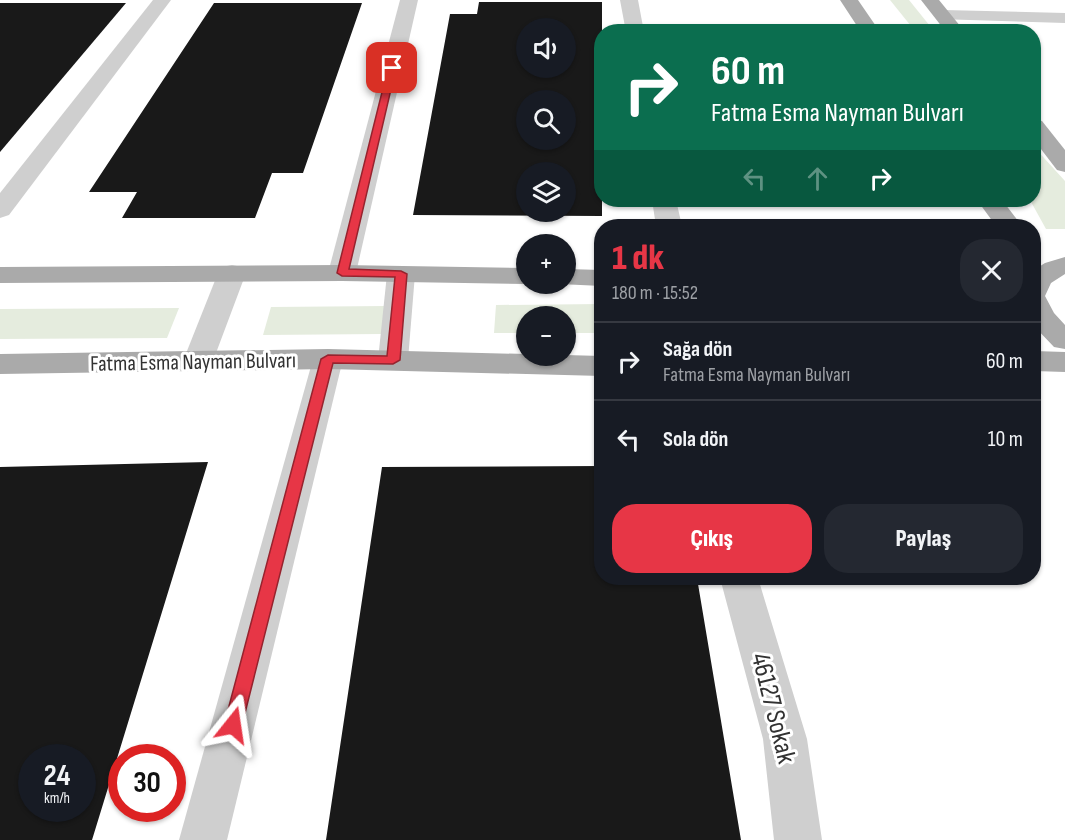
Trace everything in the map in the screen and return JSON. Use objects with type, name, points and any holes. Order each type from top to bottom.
[{"type":"main road","points":[[849,0],[866,24]]},
{"type":"main road","points":[[930,0],[950,24]]},
{"type":"main road","points":[[1041,135],[1065,165]]},
{"type":"main road","points":[[0,275],[342,273],[516,276]]},
{"type":"main road","points":[[576,277],[594,278]]},
{"type":"main road","points":[[1041,318],[1065,340]]},
{"type":"main road","name":"Fatma Esma Nayman Bulvarı","points":[[0,364],[328,359],[594,366]]},
{"type":"main road","points":[[1041,361],[1065,362]]},
{"type":"street","points":[[0,210],[162,0]]},
{"type":"street","points":[[342,273],[409,0]]},
{"type":"street","points":[[629,0],[633,24]]},
{"type":"street","points":[[943,15],[1065,18]]},
{"type":"street","points":[[198,361],[232,273]]},
{"type":"street","points":[[393,360],[401,274]]},
{"type":"street","points":[[203,840],[328,359]]},
{"type":"street","name":"46127 Sokak","points":[[742,585],[785,739],[798,840]]},
{"type":"shaded area","points":[[890,0],[909,0],[928,24],[909,24]]},
{"type":"shaded area","points":[[1041,155],[1065,181],[1065,229],[1046,229],[1034,207],[1041,207]]},
{"type":"shaded area","points":[[594,304],[594,333],[576,333],[576,306],[516,306],[516,333],[494,333],[496,305]]},
{"type":"shaded area","points":[[386,306],[382,334],[263,335],[271,307]]},
{"type":"shaded area","points":[[179,308],[167,338],[0,339],[0,309]]},
{"type":"building","points":[[479,2],[602,2],[602,24],[594,24],[594,207],[602,207],[602,216],[576,216],[576,162],[516,162],[516,216],[413,215],[450,14],[477,14]]},
{"type":"building","points":[[0,3],[126,3],[0,152]]},
{"type":"building","points":[[214,3],[362,3],[303,173],[272,173],[255,218],[122,218],[137,192],[89,192]]},
{"type":"building","points":[[208,462],[121,744],[108,744],[108,788],[92,840],[0,840],[0,467]]},
{"type":"building","points":[[594,466],[594,585],[698,585],[741,840],[326,840],[382,467]]},
{"type":"route","points":[[233,725],[328,359],[393,360],[401,274],[342,273],[392,68]]}]
